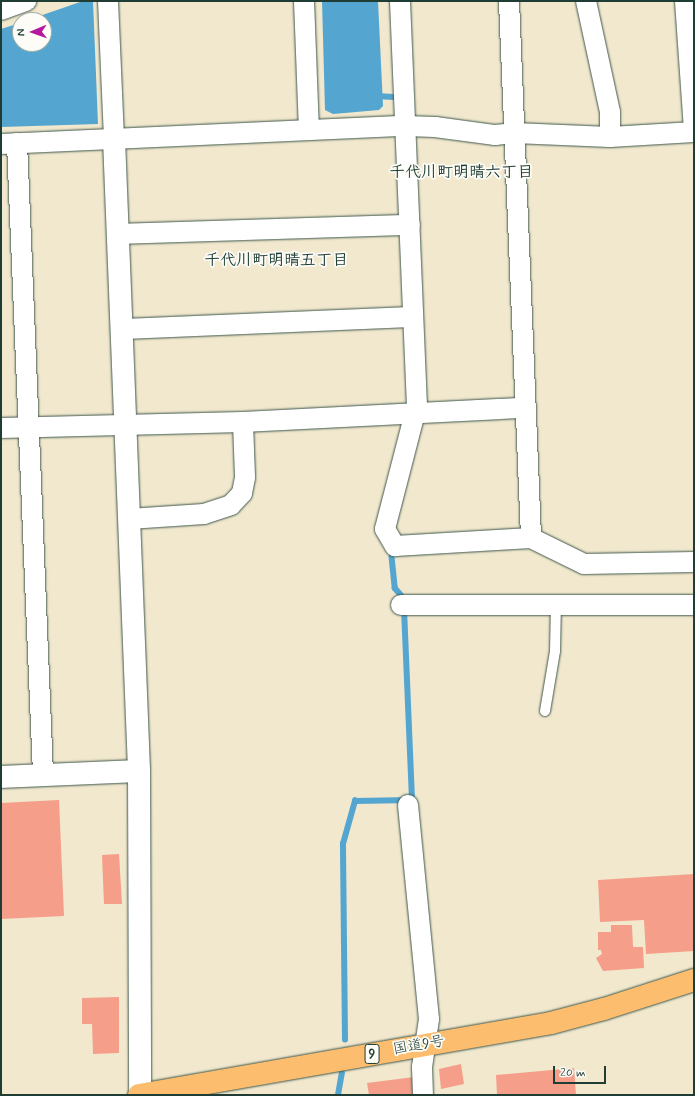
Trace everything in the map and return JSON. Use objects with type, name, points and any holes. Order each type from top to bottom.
[{"type":"highway","name":"国道9号","points":[[140,1095],[550,1023],[611,1007],[694,980]]},
{"type":"street","points":[[1,10],[26,1]]},
{"type":"street","points":[[108,1],[139,771],[140,1095]]},
{"type":"street","points":[[304,1],[309,130]]},
{"type":"street","points":[[400,1],[417,405],[385,529],[395,546],[531,538],[584,564],[694,562]]},
{"type":"street","points":[[509,1],[524,408],[531,538]]},
{"type":"street","points":[[586,1],[610,112],[610,137]]},
{"type":"street","points":[[43,775],[27,427],[9,144],[405,126],[435,127],[495,135],[514,133],[610,137],[694,131],[685,1]]},
{"type":"street","points":[[118,234],[410,226]]},
{"type":"street","points":[[122,329],[413,317]]},
{"type":"street","points":[[1,428],[243,422],[524,408]]},
{"type":"street","points":[[129,519],[204,514],[230,506],[242,493],[245,477],[243,422]]},
{"type":"street","points":[[401,605],[694,605]]},
{"type":"street","points":[[1,777],[139,771]]},
{"type":"street","points":[[408,805],[429,1019],[422,1066],[423,1095]]},
{"type":"lane","points":[[545,711],[555,651],[556,605]]},
{"type":"water","points":[[83,1],[93,1],[98,124],[1,127],[1,29],[12,26],[12,52],[52,52],[51,12]]},
{"type":"water","points":[[322,1],[378,1],[383,106],[379,110],[333,114],[325,110]]},
{"type":"building","points":[[59,800],[64,916],[1,919],[1,803]]},
{"type":"building","points":[[119,854],[122,904],[104,904],[102,855]]},
{"type":"building","points":[[694,874],[694,951],[646,954],[644,920],[600,922],[598,880]]},
{"type":"building","points":[[611,925],[632,925],[633,947],[643,947],[644,968],[603,971],[596,958],[602,954],[601,950],[598,950],[598,932],[611,932]]},
{"type":"building","points":[[119,997],[119,1053],[93,1054],[92,1024],[82,1024],[82,998]]},
{"type":"building","points":[[461,1064],[464,1084],[441,1089],[439,1069]]},
{"type":"building","points":[[574,1068],[576,1095],[497,1095],[496,1075]]},
{"type":"building","points":[[414,1077],[417,1095],[369,1095],[367,1083]]},
{"type":"waterway","points":[[376,96],[398,97]]},
{"type":"waterway","points":[[392,557],[395,588],[401,595]]},
{"type":"waterway","points":[[345,1040],[343,844],[355,801],[412,800],[404,612]]},
{"type":"waterway","points":[[338,1095],[342,1073]]},
{"type":"district","name":"千代川町明晴六丁目","points":[[461,173]]},
{"type":"district","name":"千代川町明晴五丁目","points":[[276,261]]}]
